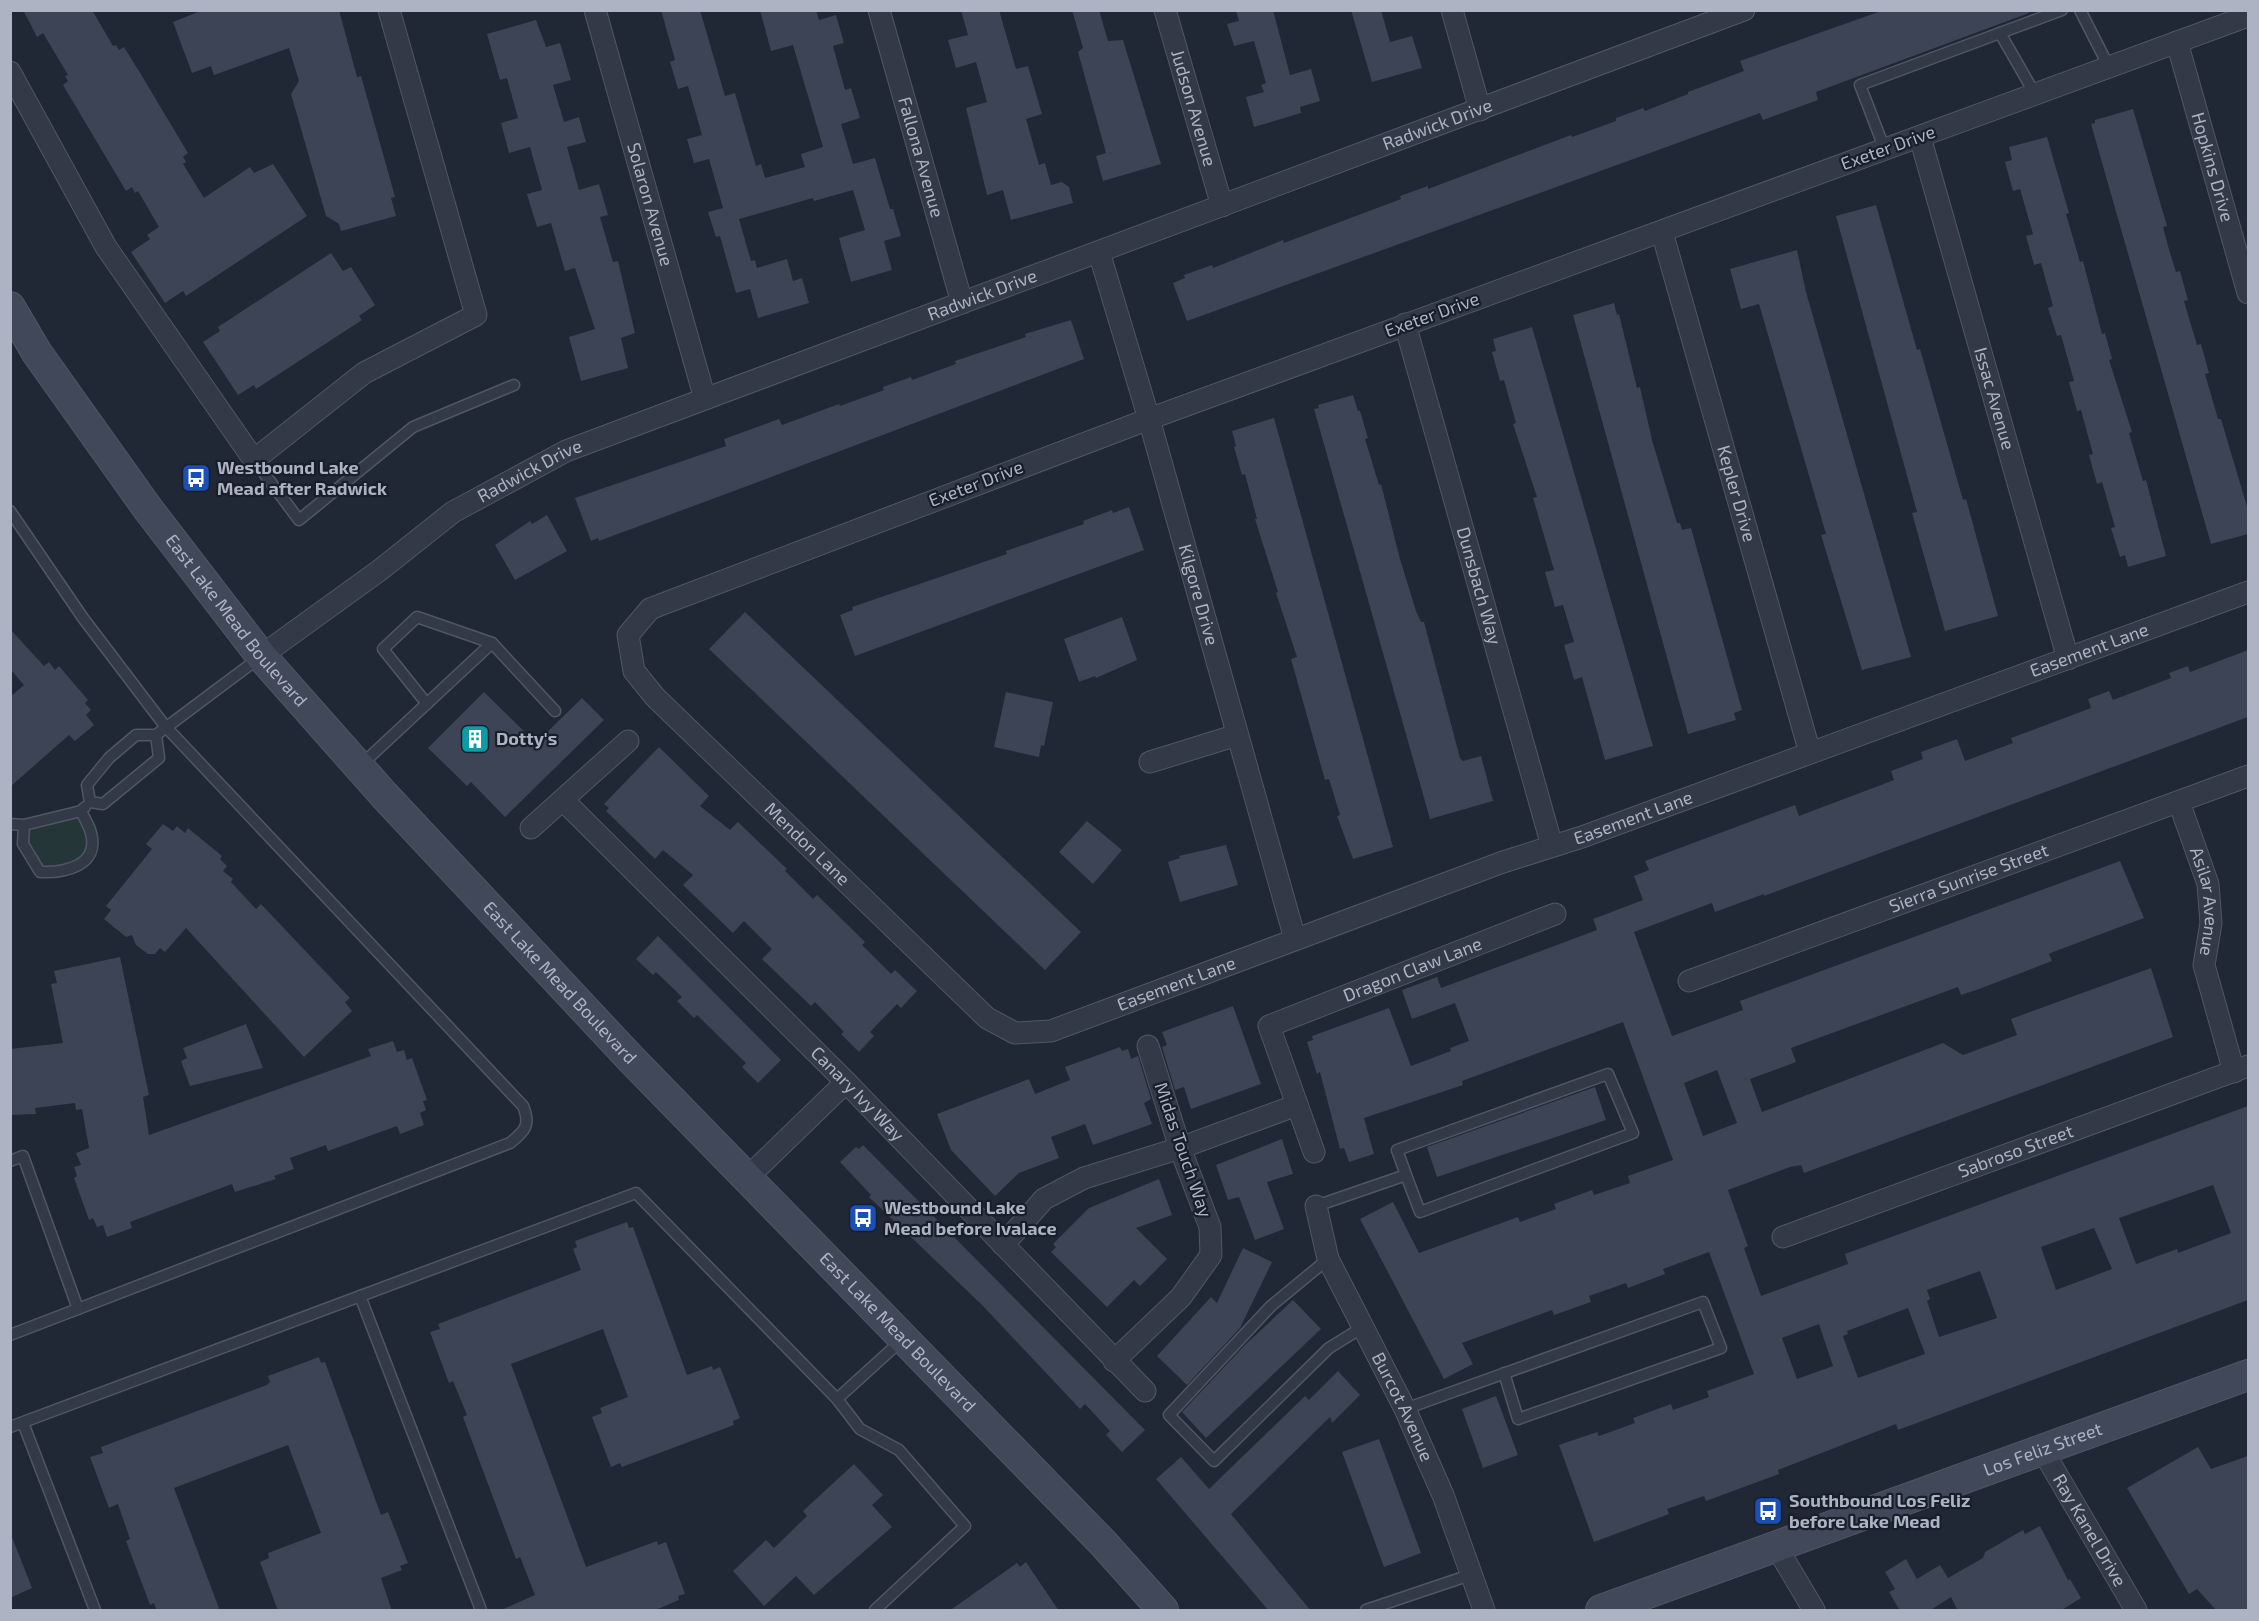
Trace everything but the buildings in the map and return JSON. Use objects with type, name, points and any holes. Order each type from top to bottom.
[{"type":"main road","name":"East Lake Mead Boulevard","points":[[10,308],[37,353],[148,509],[261,656],[359,767],[631,1059],[1103,1543],[1163,1611]]},
{"type":"main road","name":"Los Feliz Street","points":[[1601,1611],[2248,1376]]},
{"type":"street","points":[[10,72],[106,247],[254,460],[364,373],[476,315],[389,10]]},
{"type":"street","name":"Solaron Avenue","points":[[595,10],[705,399]]},
{"type":"street","name":"Fallona Avenue","points":[[879,10],[962,303]]},
{"type":"street","name":"Judson Avenue","points":[[1166,10],[1222,206]]},
{"type":"street","points":[[1452,10],[1480,110]]},
{"type":"street","name":"Radwick Drive","points":[[261,656],[380,570],[453,512],[566,452],[1743,11]]},
{"type":"street","name":"Exeter Drive","points":[[628,635],[650,609],[1149,419],[2177,42],[2240,15]]},
{"type":"street","name":"Hopkins Drive","points":[[2177,42],[2248,293]]},
{"type":"street","name":"Issac Avenue","points":[[1920,137],[2068,659]]},
{"type":"street","name":"Kepler Drive","points":[[1662,232],[1810,753]]},
{"type":"street","name":"Kilgore Drive","points":[[1099,252],[1149,419],[1296,939]]},
{"type":"street","name":"Dunsbach Way","points":[[1405,324],[1552,846]]},
{"type":"street","name":"Easement Lane","points":[[1015,1033],[1052,1031],[1296,939],[2248,592]]},
{"type":"street","name":"Mendon Lane","points":[[628,635],[634,671],[655,697],[987,1018],[1015,1033]]},
{"type":"street","points":[[1150,762],[1238,735]]},
{"type":"street","points":[[531,828],[628,741]]},
{"type":"street","name":"Sierra Sunrise Street","points":[[1689,981],[2248,776]]},
{"type":"street","name":"Canary Ivy Way","points":[[563,800],[846,1082],[1145,1391]]},
{"type":"street","name":"Asilar Avenue","points":[[2179,802],[2208,884],[2211,923],[2204,965],[2241,1069]]},
{"type":"street","name":"Dragon Claw Lane","points":[[1297,1105],[1269,1026],[1555,914]]},
{"type":"street","name":"Midas Touch Way","points":[[1114,1361],[1181,1296],[1211,1255],[1210,1227],[1180,1148],[1148,1046]]},
{"type":"street","name":"Sabroso Street","points":[[1783,1237],[2241,1069]]},
{"type":"street","points":[[747,1178],[846,1082]]},
{"type":"street","points":[[1003,1245],[1044,1199],[1084,1178],[1180,1148],[1297,1105],[1314,1152]]},
{"type":"street","name":"Burcot Avenue","points":[[1316,1206],[1328,1259],[1405,1409],[1443,1495],[1484,1611]]},
{"type":"street","name":"Ray Kanel Drive","points":[[2043,1450],[2136,1611]]},
{"type":"street","points":[[1777,1548],[1814,1611]]},
{"type":"lane","points":[[1885,150],[1860,85],[2062,10]]},
{"type":"lane","points":[[2079,10],[2109,67]]},
{"type":"lane","points":[[2000,33],[2035,94]]},
{"type":"lane","points":[[254,460],[299,520],[413,427],[514,384]]},
{"type":"lane","points":[[10,511],[83,618],[165,726],[523,1106],[528,1119],[525,1131],[510,1143],[10,1335]]},
{"type":"lane","points":[[427,704],[383,650],[417,617],[492,643],[555,711]]},
{"type":"lane","points":[[359,767],[492,643]]},
{"type":"lane","points":[[90,802],[87,785],[108,758],[136,735],[156,735],[261,656]]},
{"type":"lane","points":[[90,802],[103,804],[159,758],[156,735]]},
{"type":"lane","points":[[10,824],[24,825],[81,811],[90,802]]},
{"type":"lane","points":[[24,825],[23,843],[40,872],[60,873],[80,865],[90,854],[92,834],[81,811]]},
{"type":"lane","points":[[1608,1074],[1632,1133],[1420,1212],[1406,1175],[1397,1150],[1608,1074]]},
{"type":"lane","points":[[10,1161],[23,1156],[78,1309]]},
{"type":"lane","points":[[1316,1206],[1406,1175]]},
{"type":"lane","points":[[10,1427],[636,1193],[837,1399],[860,1429],[899,1450],[965,1526],[875,1611]]},
{"type":"lane","points":[[1328,1259],[1271,1306],[1169,1415],[1214,1461],[1329,1348],[1363,1327]]},
{"type":"lane","points":[[360,1296],[481,1611]]},
{"type":"lane","points":[[1405,1409],[1504,1373],[1703,1302],[1721,1348],[1518,1419],[1504,1373]]},
{"type":"lane","points":[[837,1399],[903,1338]]},
{"type":"lane","points":[[23,1422],[95,1611]]},
{"type":"lane","points":[[1366,1611],[1470,1575]]},
{"type":"shaded area","points":[[81,811],[92,834],[80,865],[40,872],[31,859],[24,825]]},
{"type":"place","name":"Westbound Lake Mead after Radwick","points":[[196,478]]},
{"type":"place","name":"Dotty's","points":[[475,739]]},
{"type":"place","name":"Westbound Lake Mead before Ivalace","points":[[863,1218]]},
{"type":"place","name":"Southbound Los Feliz before Lake Mead","points":[[1768,1511]]}]
